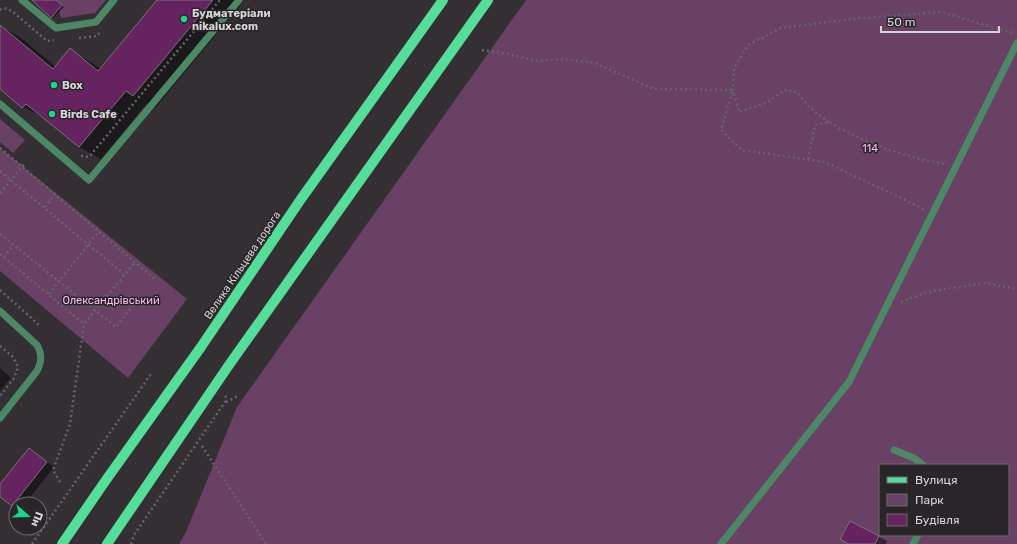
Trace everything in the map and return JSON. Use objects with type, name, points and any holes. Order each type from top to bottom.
[{"type":"main road","name":"Велика Кільцева дорога","points":[[62,544],[201,346],[301,199],[443,0]]},
{"type":"main road","points":[[108,544],[229,365],[488,0]]},
{"type":"lane","points":[[22,0],[56,28],[96,22],[114,0]]},
{"type":"lane","points":[[0,104],[89,180],[239,0]]},
{"type":"lane","points":[[721,544],[849,382],[931,213],[1017,43]]},
{"type":"lane","points":[[0,311],[37,345],[41,352],[41,362],[38,370],[0,418]]},
{"type":"lane","points":[[894,450],[914,458],[922,464]]},
{"type":"path","points":[[76,153],[83,158],[89,157],[220,0]]},
{"type":"path","points":[[931,213],[825,162],[742,150],[721,130],[733,90],[734,68],[748,45],[780,28],[852,19],[941,12],[1017,35]]},
{"type":"path","points":[[482,50],[538,61],[564,59],[595,63],[654,89],[733,90]]},
{"type":"path","points":[[733,90],[739,112],[768,102],[784,90],[797,92],[809,107],[829,122],[849,134],[889,150],[922,160],[956,166]]},
{"type":"path","points":[[808,159],[815,125],[829,122]]},
{"type":"path","points":[[0,148],[155,279]]},
{"type":"path","points":[[0,193],[25,163]]},
{"type":"path","points":[[0,171],[124,274]]},
{"type":"path","points":[[44,207],[55,194]]},
{"type":"path","points":[[49,294],[99,231]]},
{"type":"path","points":[[0,234],[116,326],[137,300]]},
{"type":"path","points":[[4,257],[14,245]]},
{"type":"path","points":[[0,254],[84,324]]},
{"type":"path","points":[[60,482],[53,470],[70,424],[84,324],[135,262]]},
{"type":"path","points":[[885,308],[934,290],[985,283],[1017,289]]},
{"type":"path","points":[[0,290],[39,325]]},
{"type":"path","points":[[0,346],[13,357],[18,367],[14,378],[0,396]]},
{"type":"path","points":[[32,544],[151,374]]},
{"type":"path","points":[[131,544],[134,536],[225,402],[227,388]]},
{"type":"path","points":[[225,402],[238,396]]},
{"type":"path","points":[[202,446],[266,544]]},
{"type":"green space","points":[[56,0],[106,0],[95,13],[61,18],[59,9],[62,5]]},
{"type":"green space","name":"114","points":[[526,0],[1017,0],[1017,544],[179,544],[186,532],[237,407]]},
{"type":"green space","points":[[0,119],[25,140],[13,153],[0,142]]},
{"type":"green space","name":"Олександрівський","points":[[0,148],[187,299],[128,378],[0,271]]},
{"type":"building","points":[[32,0],[56,0],[62,5],[51,18]]},
{"type":"building","points":[[157,0],[213,0],[133,96],[126,91],[79,147],[26,104],[22,108],[0,89],[0,25],[53,69],[70,48],[98,71]]},
{"type":"building","points":[[29,448],[47,462],[20,496],[8,496],[8,503],[0,497],[0,484]]},
{"type":"building","points":[[850,521],[879,536],[875,544],[848,544],[840,539]]},
{"type":"place","name":"Будматеріали nikalux.com","points":[[184,19]]},
{"type":"place","name":"Box","points":[[54,85]]},
{"type":"place","name":"Birds Cafe","points":[[52,114]]}]
